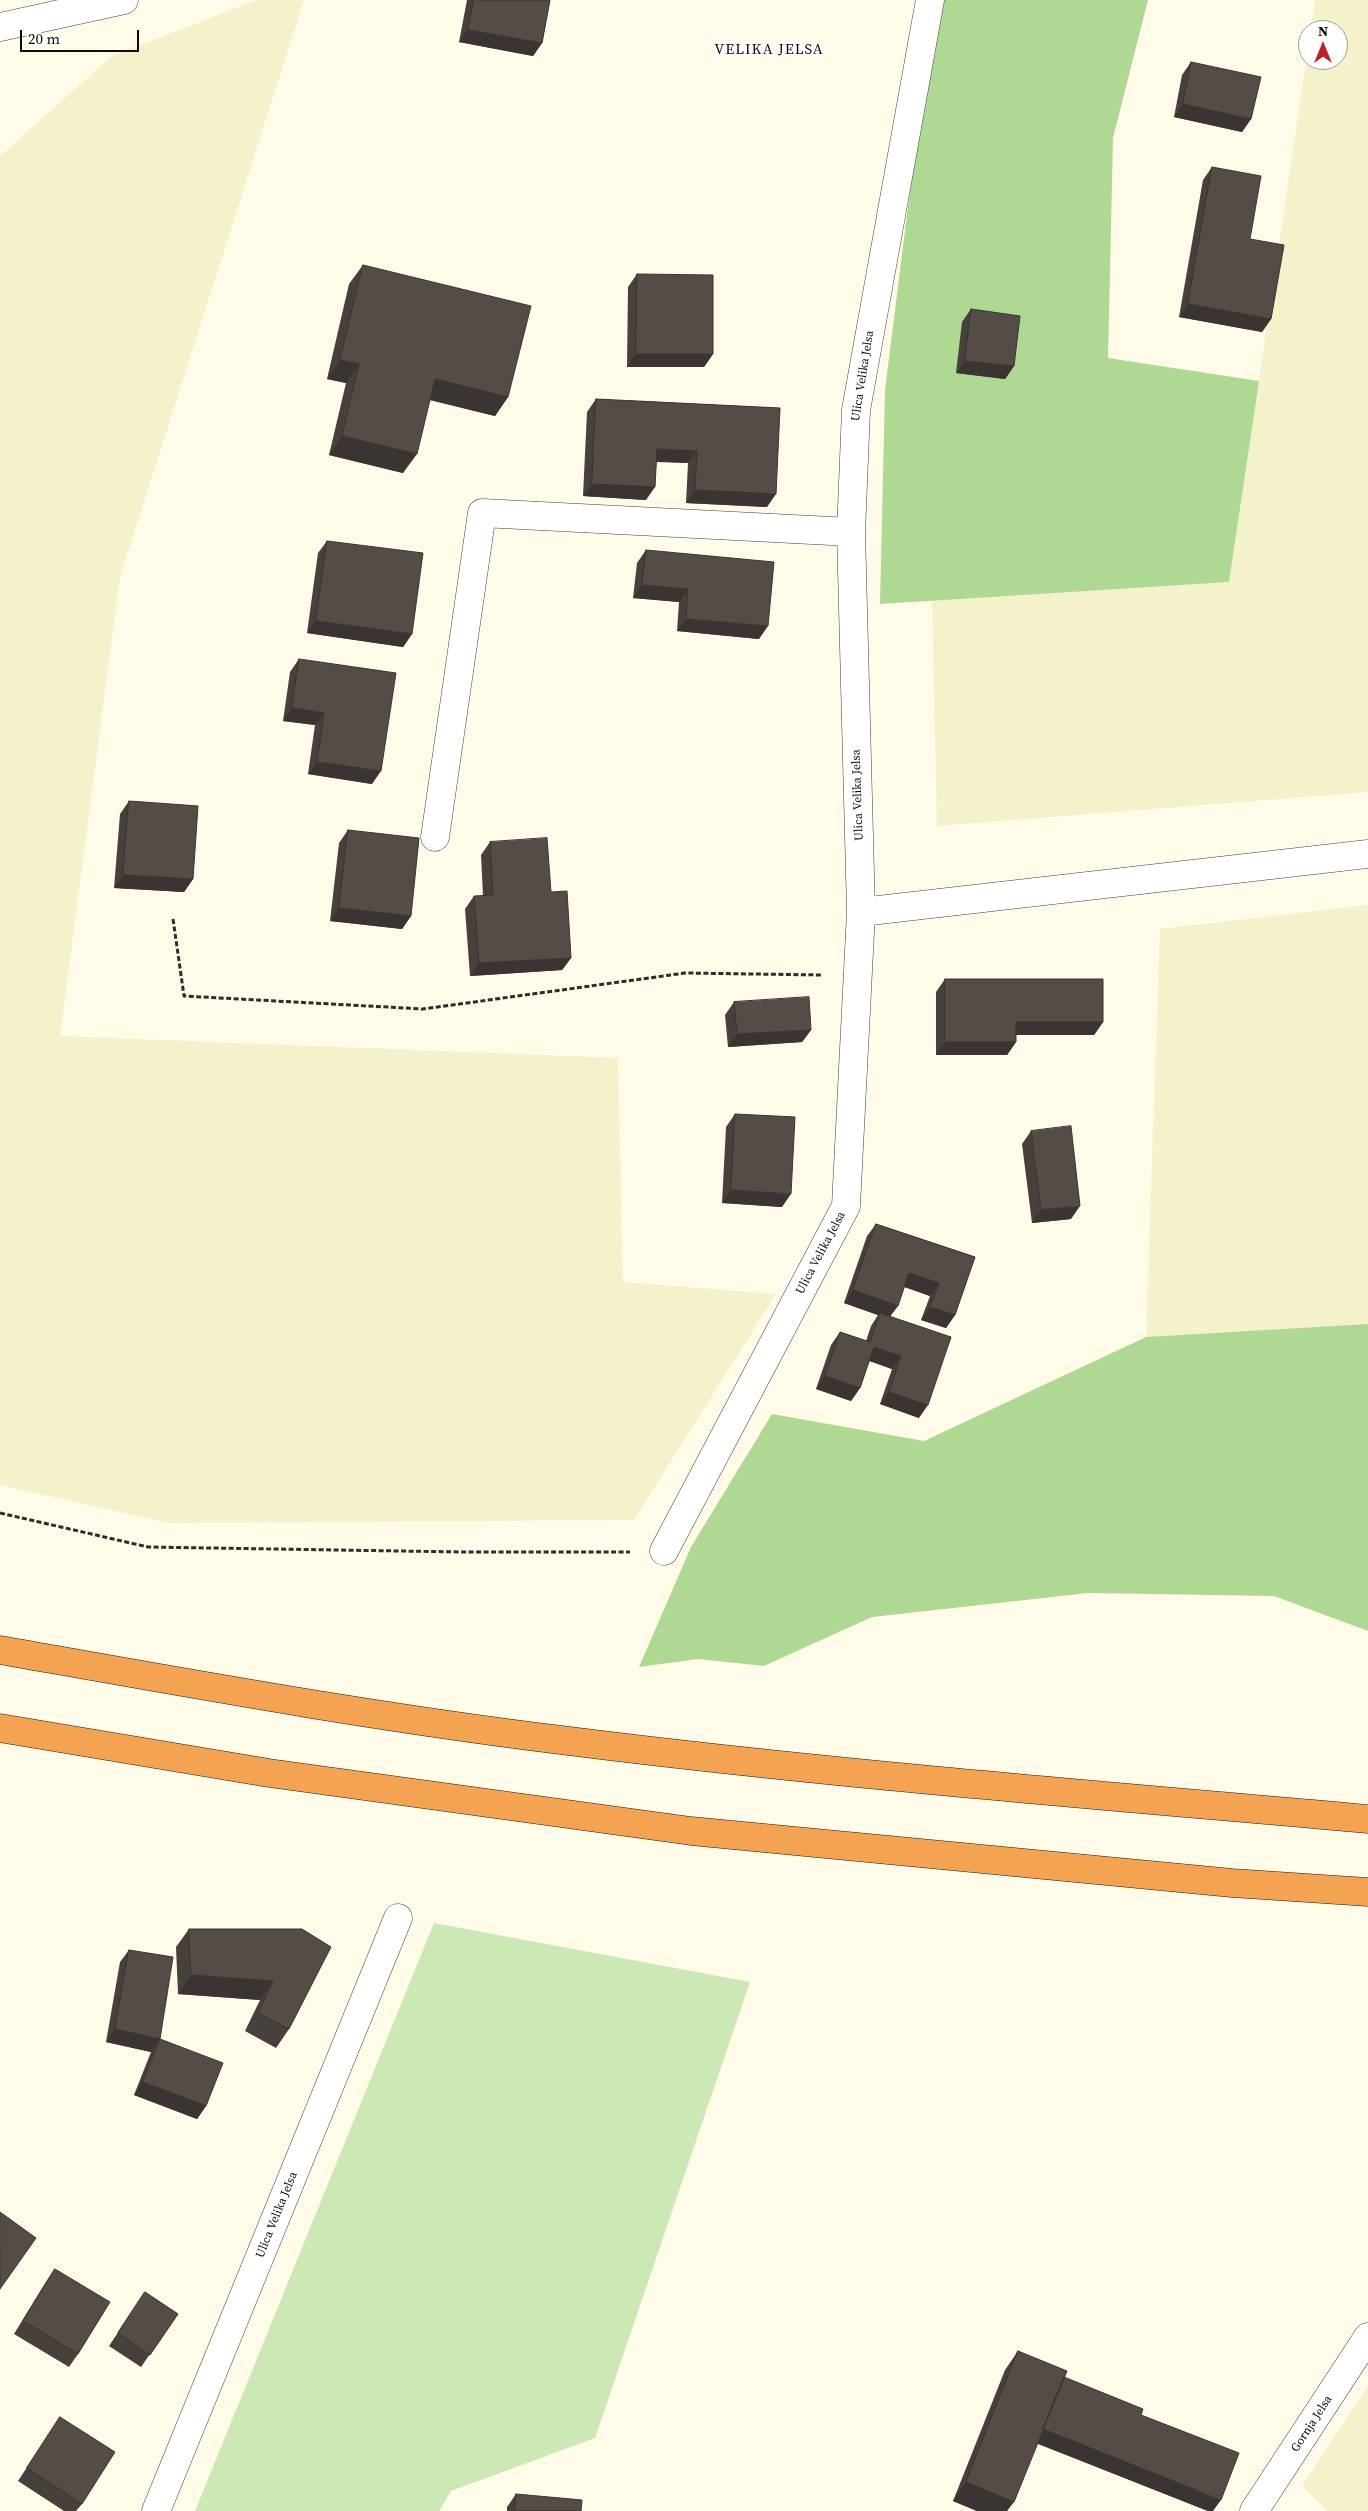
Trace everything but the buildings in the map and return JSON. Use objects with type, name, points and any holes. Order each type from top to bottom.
[{"type":"highway","points":[[0,1650],[279,1699],[559,1740],[847,1772],[1368,1819]]},
{"type":"highway","points":[[0,1728],[268,1773],[690,1831],[1232,1883],[1368,1892]]},
{"type":"street","points":[[0,27],[124,0]]},
{"type":"street","name":"Ulica Velika Jelsa","points":[[664,1551],[846,1206],[861,912],[851,532],[856,410],[930,0]]},
{"type":"street","points":[[435,837],[482,513],[851,532]]},
{"type":"street","points":[[861,912],[1368,854]]},
{"type":"street","name":"Ulica Velika Jelsa","points":[[156,2511],[398,1918]]},
{"type":"street","name":"Gornja Jelsa","points":[[1254,2511],[1368,2337]]},
{"type":"path","points":[[173,919],[184,996],[424,1009],[685,973],[858,976]]},
{"type":"path","points":[[0,1513],[148,1547],[463,1552],[664,1551]]},
{"type":"green space","points":[[257,0],[304,0],[120,577],[60,1036],[618,1058],[623,1282],[776,1294],[634,1520],[169,1523],[0,1485],[0,156],[112,56]]},
{"type":"green space","points":[[934,0],[1148,0],[1113,138],[1108,358],[1259,381],[1229,582],[880,604],[885,390]]},
{"type":"green space","points":[[1315,0],[1368,0],[1368,792],[937,826],[932,600],[1229,582],[1305,70],[1348,70],[1348,20],[1312,20]]},
{"type":"green space","points":[[1368,905],[1368,1324],[1146,1337],[1160,929]]},
{"type":"green space","points":[[1368,1324],[1368,1631],[1274,1596],[1088,1593],[872,1617],[764,1666],[698,1659],[639,1667],[691,1547],[772,1414],[924,1441],[1146,1337]]},
{"type":"green space","points":[[434,1923],[750,1982],[595,2438],[451,2491],[439,2511],[195,2511]]},
{"type":"green space","points":[[1368,2386],[1368,2511],[1327,2511],[1302,2486]]},
{"type":"district","name":"VELIKA JELSA","points":[[769,50]]}]
